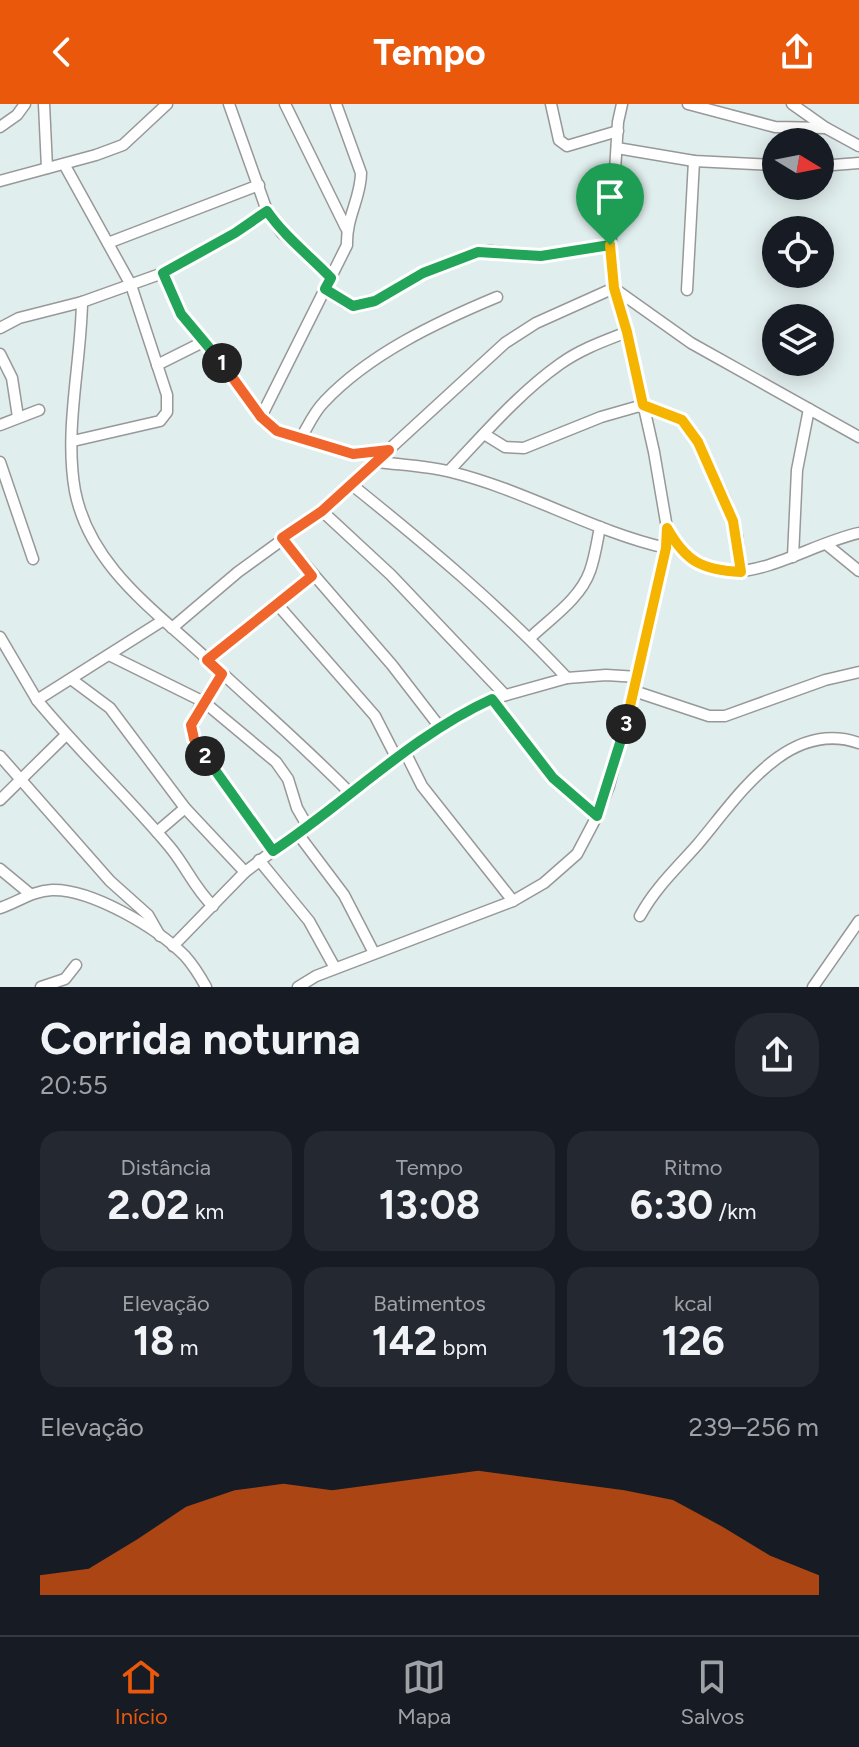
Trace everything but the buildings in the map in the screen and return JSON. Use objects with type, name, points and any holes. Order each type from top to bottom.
[{"type":"street","points":[[44,104],[47,168]]},
{"type":"street","points":[[0,181],[123,145],[167,104]]},
{"type":"street","points":[[229,104],[267,211],[282,233],[304,250],[345,303],[358,306],[375,301],[437,267],[478,252],[541,256],[610,245]]},
{"type":"street","points":[[285,104],[346,228]]},
{"type":"street","points":[[261,417],[345,252],[346,228],[361,184],[361,173],[336,104]]},
{"type":"street","points":[[551,104],[559,140],[567,146],[618,126]]},
{"type":"street","points":[[611,104],[618,126]]},
{"type":"street","points":[[298,987],[335,968],[513,901],[544,883],[577,854],[597,816],[616,764],[638,677],[666,548],[667,528],[627,332],[614,288],[610,245],[622,104]]},
{"type":"street","points":[[688,104],[775,127],[826,128]]},
{"type":"street","points":[[792,104],[826,128]]},
{"type":"street","points":[[0,127],[21,106]]},
{"type":"street","points":[[834,132],[859,146]]},
{"type":"street","points":[[617,148],[694,161],[762,164]]},
{"type":"street","points":[[687,290],[694,161]]},
{"type":"street","points":[[834,165],[859,163]]},
{"type":"street","points":[[64,164],[131,285],[168,406],[160,421],[73,441]]},
{"type":"street","points":[[108,243],[259,185]]},
{"type":"street","points":[[0,328],[30,314],[82,302],[163,273],[235,233],[267,211]]},
{"type":"street","points":[[163,273],[181,314],[261,417],[277,431],[353,454],[389,450]]},
{"type":"street","points":[[614,288],[691,343],[859,437]]},
{"type":"street","points":[[37,700],[109,655],[167,624],[322,511],[505,343],[536,323],[614,288]]},
{"type":"street","points":[[301,438],[326,400],[385,354],[453,315],[497,297]]},
{"type":"street","points":[[82,302],[73,441],[75,493],[96,545],[113,570],[167,624],[310,752],[351,794]]},
{"type":"street","points":[[449,471],[561,363],[586,348],[627,332]]},
{"type":"street","points":[[157,365],[205,341]]},
{"type":"street","points":[[0,354],[12,378],[18,417]]},
{"type":"street","points":[[484,434],[505,447],[524,448],[565,430],[643,405],[682,420],[698,442],[733,521],[741,572]]},
{"type":"street","points":[[793,557],[796,478],[809,409]]},
{"type":"street","points":[[0,425],[39,410]]},
{"type":"street","points":[[0,462],[33,559]]},
{"type":"street","points":[[378,462],[449,471],[505,488],[623,537],[666,548]]},
{"type":"street","points":[[352,485],[442,557],[530,638],[567,678]]},
{"type":"street","points":[[322,511],[391,575],[505,695]]},
{"type":"street","points":[[530,638],[585,582],[600,527]]},
{"type":"street","points":[[667,528],[679,550],[694,562],[720,570],[741,572],[770,566],[859,533]]},
{"type":"street","points":[[282,538],[392,665],[439,726]]},
{"type":"street","points":[[826,544],[859,571]]},
{"type":"street","points":[[207,660],[312,576]]},
{"type":"street","points":[[277,604],[375,716],[422,786],[513,901]]},
{"type":"street","points":[[0,637],[37,700],[176,854],[196,889],[213,906]]},
{"type":"street","points":[[109,655],[204,702],[284,771],[303,830],[344,895],[374,953]]},
{"type":"street","points":[[634,691],[709,716],[725,716],[825,680],[859,672]]},
{"type":"street","points":[[222,674],[191,725],[194,739],[273,851]]},
{"type":"street","points":[[173,946],[259,860],[439,726],[492,699],[567,678],[606,675],[638,677]]},
{"type":"street","points":[[71,679],[110,708],[185,808],[245,872]]},
{"type":"street","points":[[492,699],[553,778],[597,816]]},
{"type":"street","points":[[0,800],[66,735]]},
{"type":"street","points":[[640,916],[659,886],[761,770],[807,742],[839,738],[859,743]]},
{"type":"street","points":[[0,756],[110,881],[148,915],[161,938]]},
{"type":"street","points":[[157,832],[185,808]]},
{"type":"street","points":[[259,860],[309,921],[335,968]]},
{"type":"street","points":[[0,869],[29,893]]},
{"type":"street","points":[[0,908],[29,893],[53,890],[89,897],[129,917],[173,946],[191,964],[206,987]]},
{"type":"street","points":[[813,987],[856,936],[859,921]]},
{"type":"street","points":[[41,987],[65,979],[76,965]]},
{"type":"route","points":[[267,211],[282,233],[331,278],[325,289],[353,306],[375,301],[423,273],[478,252],[541,256],[610,245],[614,288],[643,405],[682,420],[698,442],[733,521],[741,572],[729,572],[694,562],[679,550],[667,528],[666,548],[638,677],[616,764],[597,816],[553,778],[492,699],[439,726],[273,851],[197,745],[191,731],[196,714],[222,674],[207,660],[312,576],[282,538],[322,511],[389,450],[353,454],[277,431],[261,417],[205,341],[186,321],[163,273],[235,233],[267,211]]}]
